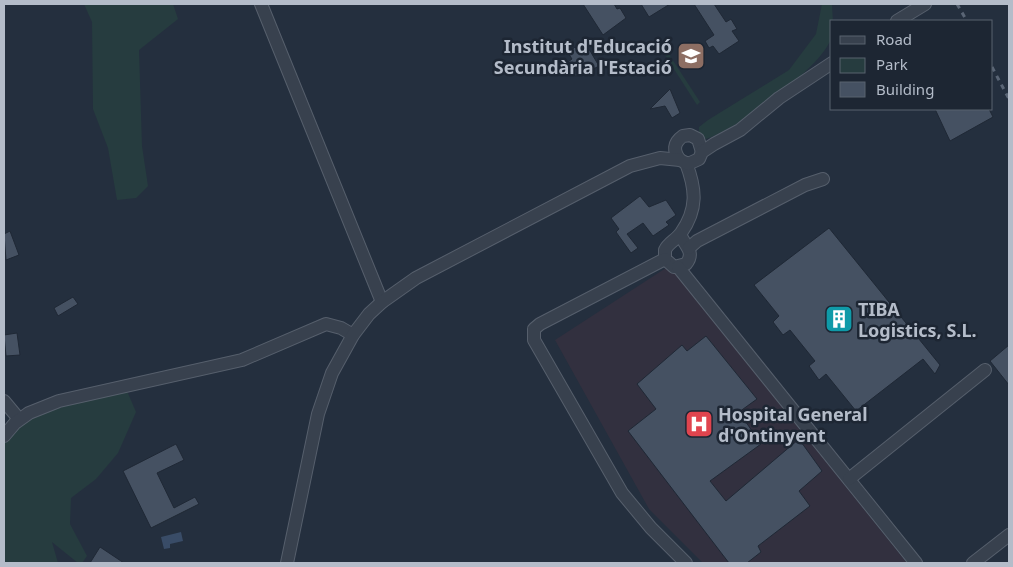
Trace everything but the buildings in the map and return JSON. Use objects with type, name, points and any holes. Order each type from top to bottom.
[{"type":"street","points":[[261,4],[382,302]]},
{"type":"street","points":[[898,20],[926,4]]},
{"type":"street","points":[[287,563],[292,549],[318,414],[332,373],[361,323],[382,302],[433,269],[630,166],[660,158],[693,153],[740,130],[779,98],[830,64]]},
{"type":"street","points":[[693,153],[692,176],[694,198],[685,242],[690,257],[683,264],[670,265],[665,259],[667,246],[685,242],[805,185],[823,179]]},
{"type":"street","points":[[665,259],[540,324],[534,329],[534,340],[622,493],[651,528],[686,563]]},
{"type":"street","points":[[683,264],[686,278],[916,563]]},
{"type":"street","points":[[4,436],[19,419],[39,408],[59,401],[242,360],[326,324],[341,328],[353,335]]},
{"type":"street","points":[[849,479],[985,370]]},
{"type":"street","points":[[4,401],[19,419]]},
{"type":"street","points":[[973,563],[1009,535]]},
{"type":"street","points":[[292,549],[292,563]]},
{"type":"shaded area","name":"Hospital General d'Ontinyent","points":[[669,266],[907,563],[703,563],[649,509],[555,340]]},
{"type":"green space","points":[[84,4],[173,4],[178,19],[139,50],[142,146],[148,186],[136,198],[117,200],[108,148],[93,109],[92,22]]},
{"type":"green space","points":[[822,4],[832,4],[833,20],[830,20],[830,41],[811,66],[776,96],[737,123],[706,139],[699,136],[699,127],[708,120],[789,70],[816,34]]},
{"type":"green space","points":[[659,39],[700,102],[697,105],[656,41]]},
{"type":"green space","points":[[127,391],[136,412],[118,453],[96,479],[71,498],[70,524],[87,556],[82,563],[78,563],[52,542],[58,563],[4,563],[4,429],[50,410]]},
{"type":"water","points":[[181,532],[183,541],[170,544],[170,548],[164,549],[161,537]]},
{"type":"railway","points":[[957,4],[966,20]]},
{"type":"railway","points":[[993,69],[1009,99]]},
{"type":"place","name":"Institut d'Educació Secundària l'Estació","points":[[691,56]]},
{"type":"place","name":"TIBA Logistics, S.L.","points":[[839,319]]},
{"type":"place","name":"Hospital General d'Ontinyent","points":[[699,424]]}]
